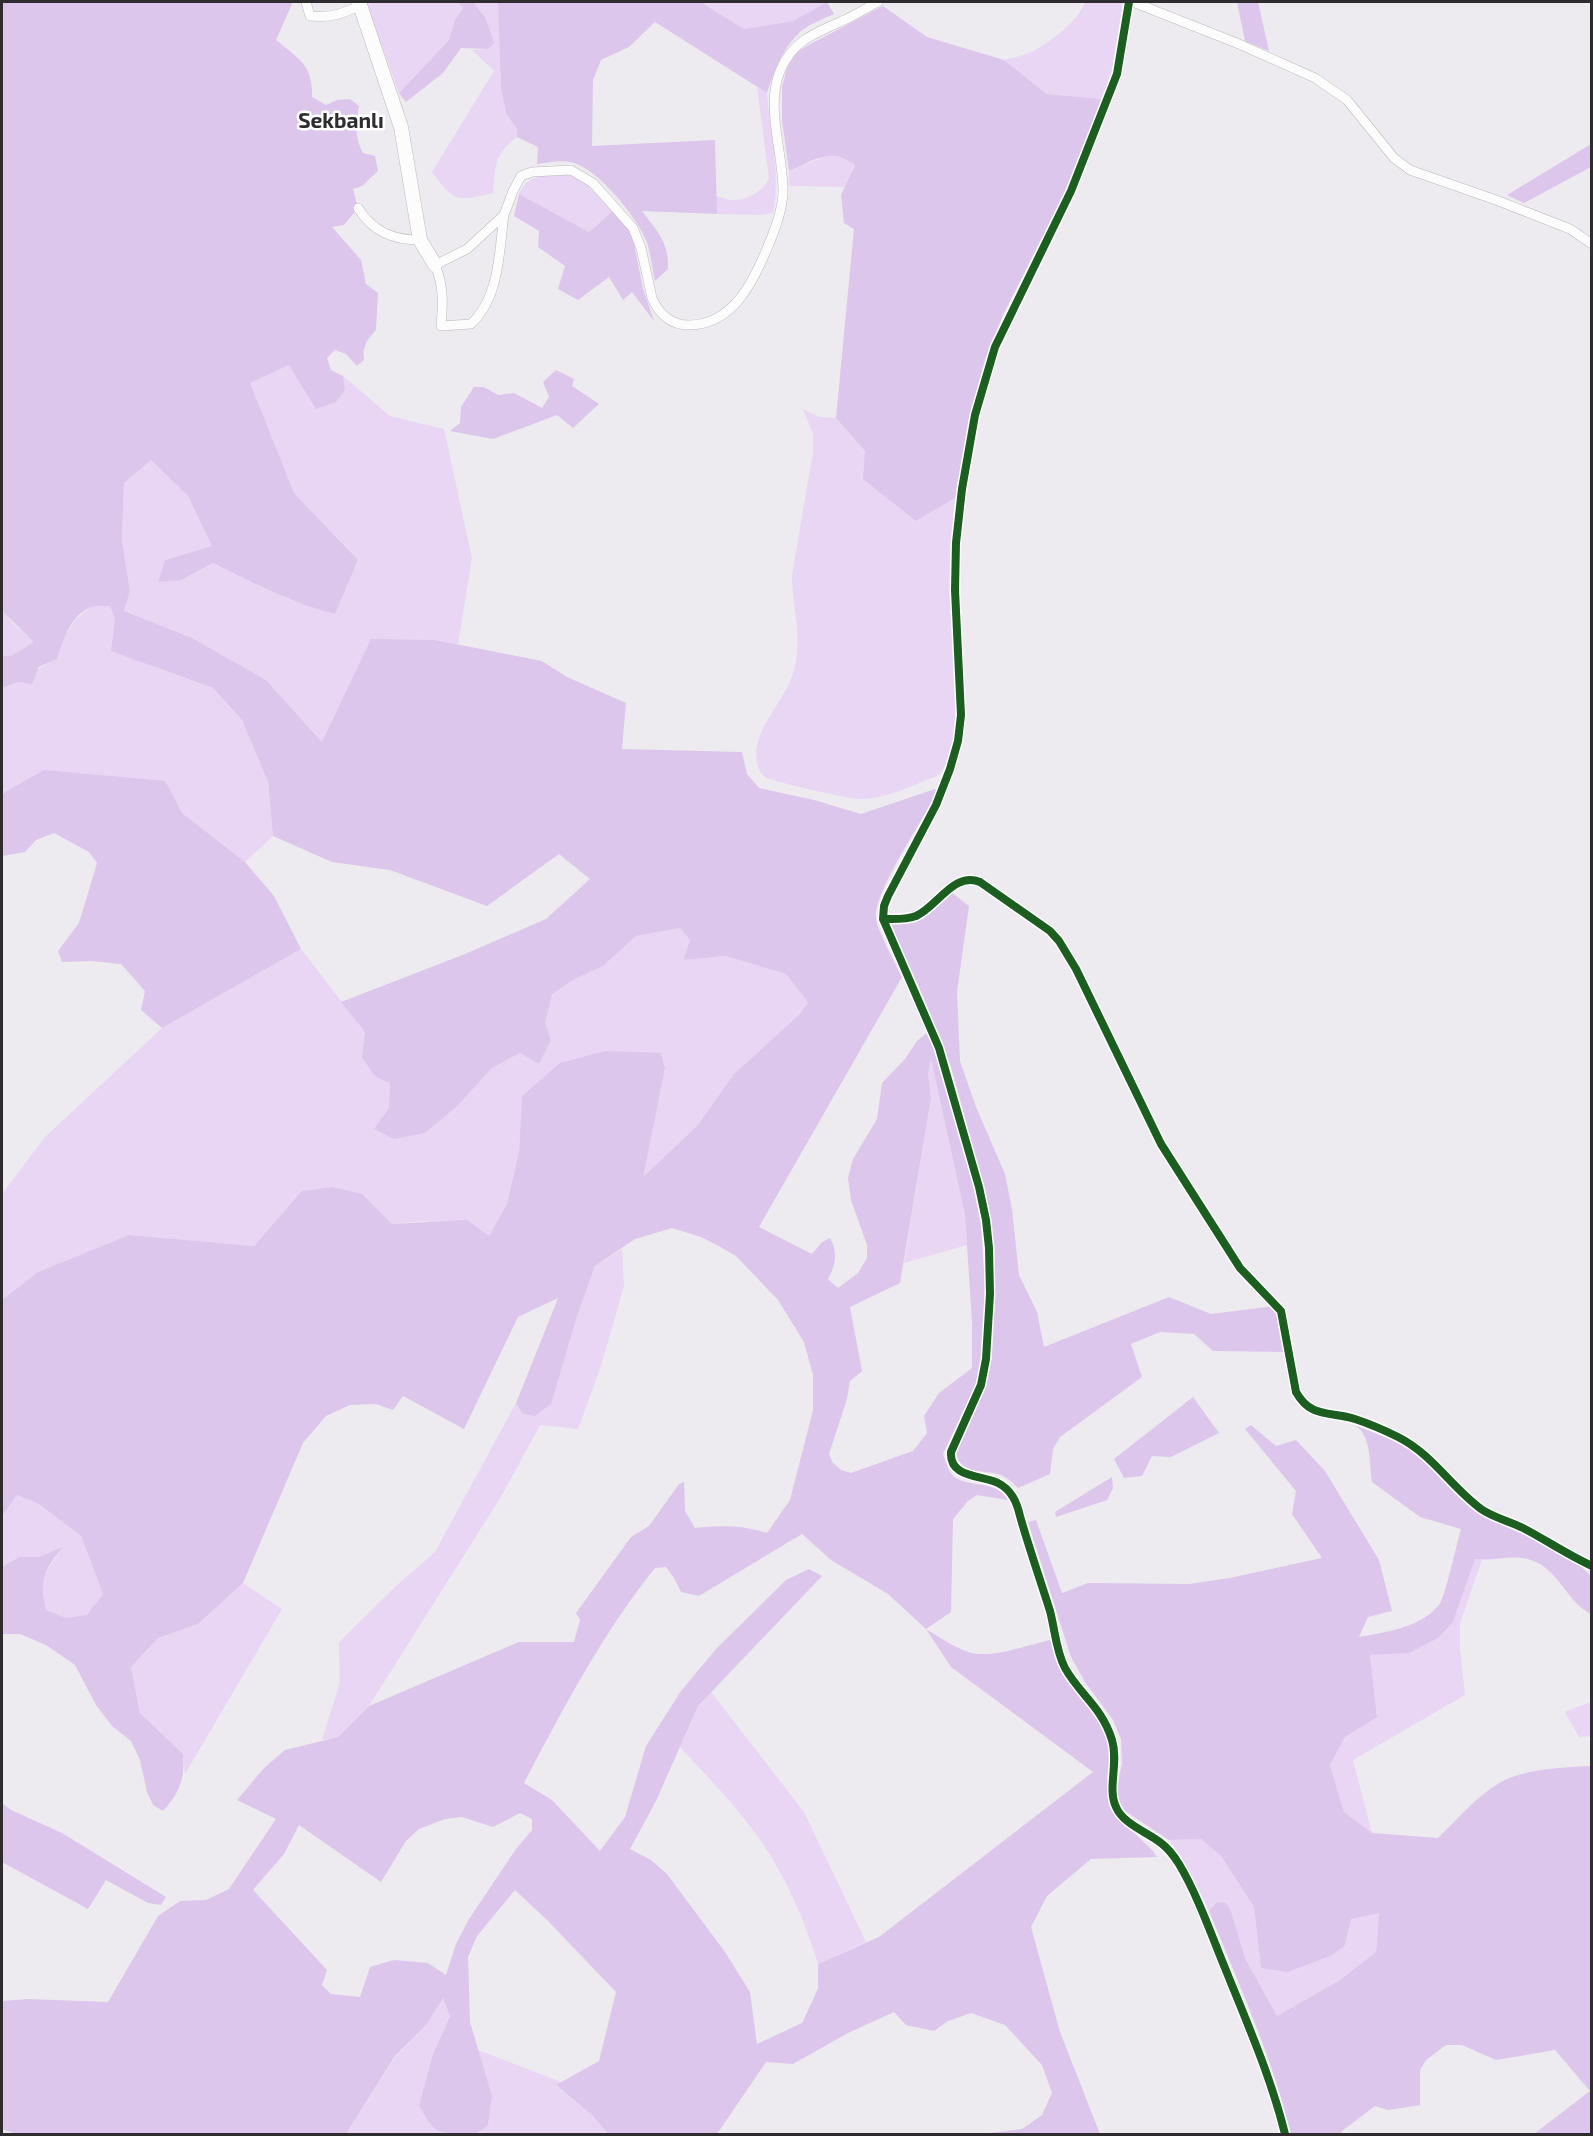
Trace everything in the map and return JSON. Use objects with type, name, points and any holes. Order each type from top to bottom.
[{"type":"street","points":[[306,2],[310,16],[337,16],[359,4],[401,127],[420,240],[435,265],[442,285],[444,299],[441,326],[471,324],[482,312],[491,295],[504,215],[518,180],[526,173],[564,169],[577,172],[593,183],[636,233],[652,298],[668,320],[684,325],[707,322],[727,311],[746,292],[764,256],[778,219],[783,196],[775,98],[780,71],[793,50],[809,36],[878,2]]},
{"type":"street","points":[[1286,2134],[1266,2069],[1180,1866],[1170,1851],[1123,1816],[1114,1805],[1113,1784],[1116,1761],[1112,1738],[1095,1706],[1072,1678],[1061,1659],[1050,1612],[1029,1551],[1016,1501],[999,1483],[964,1474],[950,1458],[981,1385],[987,1359],[990,1294],[986,1220],[979,1187],[939,1048],[883,919],[884,906],[936,805],[958,741],[961,715],[955,590],[956,543],[963,477],[977,406],[1000,334],[1071,191],[1110,92],[1119,64],[1131,2],[1239,44],[1315,78],[1347,100],[1394,158],[1410,170],[1570,229],[1592,244]]},
{"type":"street","points":[[358,208],[370,223],[389,235],[400,240],[420,240]]},
{"type":"street","points":[[435,265],[466,249],[504,215]]},
{"type":"street","points":[[883,919],[906,919],[916,916],[932,906],[958,882],[970,880],[980,882],[1050,931],[1076,969],[1161,1144],[1174,1166],[1240,1268],[1281,1311],[1299,1398],[1320,1413],[1354,1419],[1400,1438],[1427,1456],[1462,1494],[1481,1509],[1519,1526],[1592,1566]]},
{"type":"shaded area","points":[[2,2],[290,2],[292,4],[276,40],[298,58],[307,70],[312,86],[312,97],[326,105],[337,100],[350,99],[359,106],[358,141],[363,153],[375,156],[378,171],[362,186],[353,189],[358,208],[344,225],[332,227],[361,260],[366,284],[378,293],[376,330],[366,344],[364,360],[357,366],[346,354],[335,350],[327,358],[331,370],[343,376],[345,390],[336,402],[316,409],[289,365],[250,383],[294,493],[358,560],[335,614],[288,598],[213,563],[181,580],[158,582],[165,560],[212,546],[188,496],[151,460],[124,483],[122,541],[130,591],[124,611],[192,638],[266,680],[322,742],[371,639],[435,640],[542,661],[567,677],[626,703],[622,749],[742,752],[747,774],[759,788],[814,800],[861,814],[935,789],[937,792],[891,873],[878,905],[876,917],[879,930],[902,977],[759,1227],[812,1254],[822,1242],[830,1238],[835,1259],[828,1279],[838,1288],[858,1273],[867,1258],[867,1245],[851,1200],[848,1178],[853,1159],[877,1119],[882,1083],[905,1059],[917,1041],[928,1032],[933,1042],[974,1189],[981,1225],[985,1285],[985,1328],[981,1367],[974,1389],[943,1454],[950,1472],[955,1477],[962,1481],[995,1488],[1008,1500],[977,1495],[968,1501],[953,1519],[951,1612],[926,1629],[960,1649],[980,1654],[1011,1650],[1050,1640],[1063,1675],[1097,1718],[1109,1743],[1107,1789],[1112,1807],[1157,1857],[1091,1859],[1047,1896],[1031,1927],[1060,2032],[1100,2134],[982,2134],[1022,2129],[1042,2115],[1052,2093],[1042,2065],[1005,2025],[971,2013],[948,2021],[934,2031],[906,2025],[894,2012],[848,2033],[793,2064],[766,2062],[717,2134],[608,2134],[594,2117],[556,2085],[599,2061],[616,1992],[515,1890],[477,1936],[468,1957],[470,2022],[492,2096],[488,2125],[479,2132],[473,2134],[445,2133],[435,2129],[419,2106],[433,2054],[450,2016],[443,1998],[426,2025],[395,2056],[346,2134],[16,2134],[2,2129],[2,2001],[28,1999],[108,2002],[158,1916],[180,1901],[206,1900],[229,1889],[276,1819],[237,1800],[264,1768],[285,1750],[338,1737],[369,1706],[519,1642],[574,1642],[580,1620],[576,1613],[631,1537],[649,1526],[679,1484],[684,1482],[685,1511],[695,1528],[731,1526],[767,1533],[790,1500],[813,1410],[813,1375],[804,1342],[778,1300],[736,1256],[701,1237],[672,1228],[635,1239],[595,1266],[576,1319],[551,1404],[535,1416],[522,1413],[516,1403],[558,1298],[518,1317],[464,1429],[403,1396],[393,1410],[376,1404],[350,1405],[326,1416],[303,1443],[243,1583],[198,1624],[158,1638],[131,1667],[140,1713],[183,1754],[182,1778],[174,1798],[163,1811],[153,1805],[147,1792],[140,1760],[131,1741],[112,1726],[96,1705],[75,1665],[46,1645],[20,1634],[2,1634],[2,1567],[19,1557],[39,1557],[63,1547],[47,1569],[43,1583],[46,1610],[66,1618],[87,1615],[103,1594],[81,1536],[39,1504],[17,1495],[2,1516],[2,1300],[38,1272],[129,1235],[254,1246],[302,1191],[332,1187],[362,1194],[392,1224],[467,1220],[489,1236],[507,1204],[519,1152],[522,1096],[560,1063],[605,1051],[661,1053],[665,1068],[643,1177],[697,1126],[734,1074],[800,1014],[808,1002],[786,974],[726,956],[683,960],[690,940],[680,928],[636,936],[603,966],[575,979],[552,994],[545,1023],[551,1040],[539,1064],[520,1053],[492,1068],[457,1106],[425,1133],[394,1139],[374,1129],[389,1108],[390,1083],[376,1077],[362,1058],[365,1032],[341,1002],[465,954],[546,919],[590,879],[559,854],[487,906],[390,870],[332,862],[273,836],[268,782],[242,720],[213,688],[111,651],[115,619],[110,606],[100,606],[91,607],[78,616],[69,629],[57,659],[39,667],[32,684],[18,682],[2,688],[2,656],[11,656],[34,642],[2,611]],"holes":[[[931,1058],[965,1215],[972,1322],[972,1368],[939,1393],[924,1416],[927,1433],[913,1451],[851,1473],[841,1470],[833,1463],[829,1454],[847,1399],[850,1381],[862,1371],[850,1307],[900,1283],[931,1098],[928,1073]],[[802,1534],[831,1560],[888,1594],[926,1629],[951,1667],[1093,1772],[879,1937],[818,1964],[818,1989],[802,2023],[757,2044],[750,1992],[725,1952],[667,1874],[651,1860],[630,1849],[656,1801],[698,1706],[822,1576],[809,1569],[786,1580],[716,1649],[681,1691],[646,1746],[625,1817],[600,1851],[552,1800],[524,1783],[601,1646],[655,1568],[666,1567],[681,1592],[699,1596]],[[520,1813],[532,1819],[532,1830],[516,1849],[469,1919],[456,1944],[446,1975],[428,1963],[394,1960],[370,1967],[360,1997],[331,1994],[322,1985],[327,1970],[253,1890],[284,1854],[299,1825],[381,1882],[406,1841],[419,1829],[445,1819],[462,1817],[493,1827]]]},
{"type":"shaded area","points":[[366,2],[458,2],[463,8],[455,20],[449,40],[399,93]]},
{"type":"shaded area","points":[[458,2],[473,2],[485,17],[494,43],[488,49],[461,48],[443,73],[406,102],[399,93],[449,40],[455,20],[463,8]]},
{"type":"shaded area","points":[[473,2],[498,2],[501,90],[507,115],[517,129],[517,137],[509,143],[497,162],[493,193],[464,198],[452,194],[432,172],[494,71],[472,50],[488,49],[485,17]]},
{"type":"shaded area","points":[[498,2],[703,2],[744,29],[793,21],[827,2],[834,14],[800,32],[788,46],[779,61],[767,93],[655,22],[629,47],[601,60],[593,80],[592,146],[715,140],[717,214],[642,211],[661,237],[668,260],[668,269],[655,281],[646,240],[641,230],[634,218],[603,182],[591,172],[570,162],[537,164],[538,147],[517,137],[517,129],[507,115],[501,90]]},
{"type":"shaded area","points":[[703,2],[827,2],[793,21],[744,29],[704,5]]},
{"type":"shaded area","points":[[1085,2],[1123,2],[1112,70],[1102,99],[1047,94],[1004,60],[1030,53],[1051,40],[1071,23]]},
{"type":"shaded area","points":[[1237,2],[1258,2],[1269,51],[1245,41]]},
{"type":"shaded area","points":[[883,6],[927,37],[1004,60],[1047,94],[1102,99],[1064,194],[1003,315],[986,357],[970,414],[955,498],[916,521],[863,479],[865,451],[836,418],[854,229],[844,223],[841,195],[855,165],[846,159],[830,156],[822,157],[789,171],[782,120],[782,87],[787,68],[796,53]]},
{"type":"shaded area","points":[[757,87],[767,93],[776,183],[773,213],[717,214],[716,196],[731,200],[748,197],[759,191],[769,178]]},
{"type":"shaded area","points":[[1591,144],[1591,167],[1524,203],[1507,195]]},
{"type":"shaded area","points":[[831,154],[845,157],[855,164],[845,187],[789,186],[789,171]]},
{"type":"shaded area","points":[[566,173],[585,183],[613,211],[589,232],[519,194],[532,179]]},
{"type":"shaded area","points":[[519,194],[589,232],[613,211],[626,225],[633,238],[643,289],[654,321],[632,292],[623,300],[609,277],[578,300],[558,289],[565,266],[538,247],[539,231],[514,216]]},
{"type":"shaded area","points":[[289,365],[345,390],[343,376],[390,416],[444,429],[472,558],[458,644],[435,640],[322,742],[266,680],[192,638],[124,611],[130,591],[122,541],[124,483],[151,460],[188,496],[212,546],[165,560],[181,580],[213,563],[288,598],[335,614],[358,560],[294,493],[249,383]]},
{"type":"shaded area","points":[[556,370],[574,379],[572,386],[599,404],[573,428],[557,415],[493,439],[450,431],[460,423],[461,407],[474,387],[484,387],[498,395],[514,393],[542,408],[549,397],[543,382]]},
{"type":"shaded area","points":[[803,409],[819,417],[836,418],[865,451],[916,521],[955,498],[950,567],[956,709],[953,737],[947,760],[937,776],[891,794],[872,798],[845,797],[771,779],[763,775],[757,763],[756,752],[762,731],[785,691],[794,670],[796,658],[797,634],[792,575],[813,452],[813,434]]},
{"type":"shaded area","points":[[92,606],[110,606],[115,618],[151,666],[213,688],[242,720],[268,782],[273,836],[245,862],[182,813],[164,781],[2,794],[2,688],[57,659],[69,629]]},
{"type":"shaded area","points":[[2,611],[35,642],[11,656],[2,656]]},
{"type":"shaded area","points":[[44,770],[165,781],[182,813],[245,862],[274,896],[301,949],[162,1028],[141,1010],[145,991],[121,964],[91,961],[62,962],[58,951],[79,923],[97,863],[89,852],[54,833],[36,840],[25,852],[2,856],[2,794]]},
{"type":"shaded area","points":[[951,892],[969,906],[957,992],[960,1061],[976,1107],[1005,1174],[1012,1209],[1019,1275],[1037,1312],[1044,1347],[1169,1297],[1211,1314],[1273,1306],[1278,1318],[1284,1352],[1213,1351],[1194,1334],[1160,1332],[1131,1344],[1142,1377],[1060,1437],[1053,1449],[1050,1474],[1018,1488],[1001,1475],[967,1468],[956,1454],[985,1389],[992,1357],[995,1273],[993,1239],[980,1173],[951,1067],[922,994],[889,923],[923,915]]},
{"type":"shaded area","points":[[680,928],[690,939],[683,960],[726,956],[786,974],[808,1002],[800,1014],[734,1074],[697,1126],[642,1178],[665,1068],[661,1053],[522,1096],[519,1152],[507,1204],[489,1236],[426,1221],[391,1224],[361,1194],[332,1187],[303,1191],[254,1246],[129,1235],[38,1272],[2,1300],[2,1194],[45,1137],[162,1028],[301,949],[365,1032],[376,1077],[391,1083],[389,1108],[425,1133],[457,1105],[492,1068],[520,1053],[539,1064],[551,1040],[545,1023],[551,994],[575,979],[603,966],[636,936]]},
{"type":"shaded area","points":[[931,1056],[965,1215],[967,1245],[904,1263],[931,1098],[928,1073]]},
{"type":"shaded area","points":[[622,1249],[624,1286],[600,1369],[578,1429],[540,1425],[502,1495],[369,1706],[338,1737],[322,1740],[340,1682],[339,1642],[396,1586],[435,1552],[516,1403],[522,1413],[576,1319],[595,1266]]},
{"type":"shaded area","points":[[1193,1397],[1219,1433],[1171,1457],[1152,1456],[1142,1476],[1124,1478],[1114,1459]]},
{"type":"shaded area","points":[[1251,1425],[1276,1446],[1296,1440],[1325,1471],[1379,1560],[1392,1611],[1368,1617],[1359,1637],[1412,1624],[1431,1613],[1439,1605],[1448,1581],[1461,1529],[1420,1517],[1372,1482],[1367,1443],[1355,1425],[1402,1444],[1426,1459],[1464,1501],[1483,1515],[1521,1532],[1579,1565],[1591,1576],[1591,1614],[1576,1603],[1551,1573],[1536,1562],[1513,1557],[1475,1559],[1453,1622],[1438,1638],[1409,1653],[1370,1655],[1377,1717],[1345,1737],[1330,1765],[1344,1812],[1372,1833],[1438,1838],[1478,1799],[1505,1780],[1536,1771],[1591,1766],[1591,2134],[1534,2134],[1590,2091],[1555,2050],[1496,2060],[1462,2045],[1446,2045],[1426,2060],[1420,2070],[1420,2105],[1388,2110],[1375,2106],[1341,2134],[1291,2134],[1265,2049],[1209,1911],[1217,1902],[1226,1903],[1245,1958],[1277,2016],[1340,1980],[1376,1952],[1379,1913],[1351,1919],[1345,1945],[1332,1955],[1288,1972],[1261,1968],[1254,1907],[1221,1856],[1201,1839],[1169,1840],[1125,1811],[1119,1801],[1117,1787],[1122,1763],[1121,1739],[1113,1720],[1085,1682],[1071,1657],[1028,1522],[1036,1520],[1062,1593],[1088,1583],[1189,1584],[1230,1578],[1322,1558],[1292,1514],[1296,1491],[1245,1429]]},
{"type":"shaded area","points":[[1112,1477],[1113,1488],[1107,1500],[1056,1517],[1055,1512]]},
{"type":"shaded area","points":[[17,1495],[39,1504],[81,1536],[103,1594],[87,1615],[66,1619],[46,1610],[43,1590],[45,1576],[62,1548],[39,1557],[19,1557],[2,1567],[2,1516]]},
{"type":"shaded area","points":[[1475,1559],[1482,1560],[1460,1623],[1465,1695],[1353,1760],[1372,1833],[1344,1812],[1330,1765],[1345,1737],[1377,1716],[1370,1655],[1409,1653],[1453,1622]]},
{"type":"shaded area","points":[[243,1583],[282,1609],[185,1774],[183,1754],[140,1713],[131,1667],[158,1638],[198,1624]]},
{"type":"shaded area","points":[[711,1692],[804,1812],[866,1942],[818,1964],[788,1886],[767,1850],[735,1807],[680,1747],[698,1706]]},
{"type":"shaded area","points":[[1591,1702],[1591,1736],[1579,1737],[1565,1712]]},
{"type":"shaded area","points":[[2,1803],[11,1810],[62,1833],[166,1897],[161,1905],[148,1903],[106,1880],[88,1909],[2,1862]]},
{"type":"shaded area","points":[[1201,1839],[1221,1856],[1254,1907],[1261,1968],[1345,1945],[1351,1919],[1379,1912],[1376,1952],[1340,1980],[1277,2016],[1245,1958],[1226,1903],[1217,1902],[1209,1911],[1180,1855],[1169,1840]]},
{"type":"shaded area","points":[[443,1997],[450,2015],[433,2054],[430,2124],[444,2134],[346,2134],[396,2056],[426,2025]]},
{"type":"shaded area","points":[[478,2050],[561,2082],[556,2086],[594,2117],[608,2134],[476,2134],[488,2125],[492,2096]]},
{"type":"cycle path","points":[[1129,2],[1117,74],[1071,191],[995,347],[975,415],[962,489],[956,543],[955,590],[961,715],[958,741],[936,805],[888,896],[883,919],[939,1048],[979,1187],[986,1220],[990,1294],[986,1359],[981,1385],[951,1452],[952,1460],[955,1467],[961,1471],[1003,1486],[1015,1502],[1050,1611],[1062,1661],[1071,1677],[1103,1719],[1112,1740],[1114,1749],[1113,1792],[1116,1807],[1130,1823],[1166,1848],[1186,1876],[1258,2050],[1285,2134]]},
{"type":"cycle path","points":[[883,919],[904,919],[916,916],[924,912],[946,891],[962,881],[971,880],[980,882],[1050,931],[1076,969],[1161,1144],[1240,1268],[1281,1311],[1296,1392],[1302,1401],[1322,1413],[1355,1419],[1398,1437],[1421,1452],[1481,1509],[1523,1528],[1592,1566]]},
{"type":"district","name":"Sekbanlı","points":[[341,119]]}]
